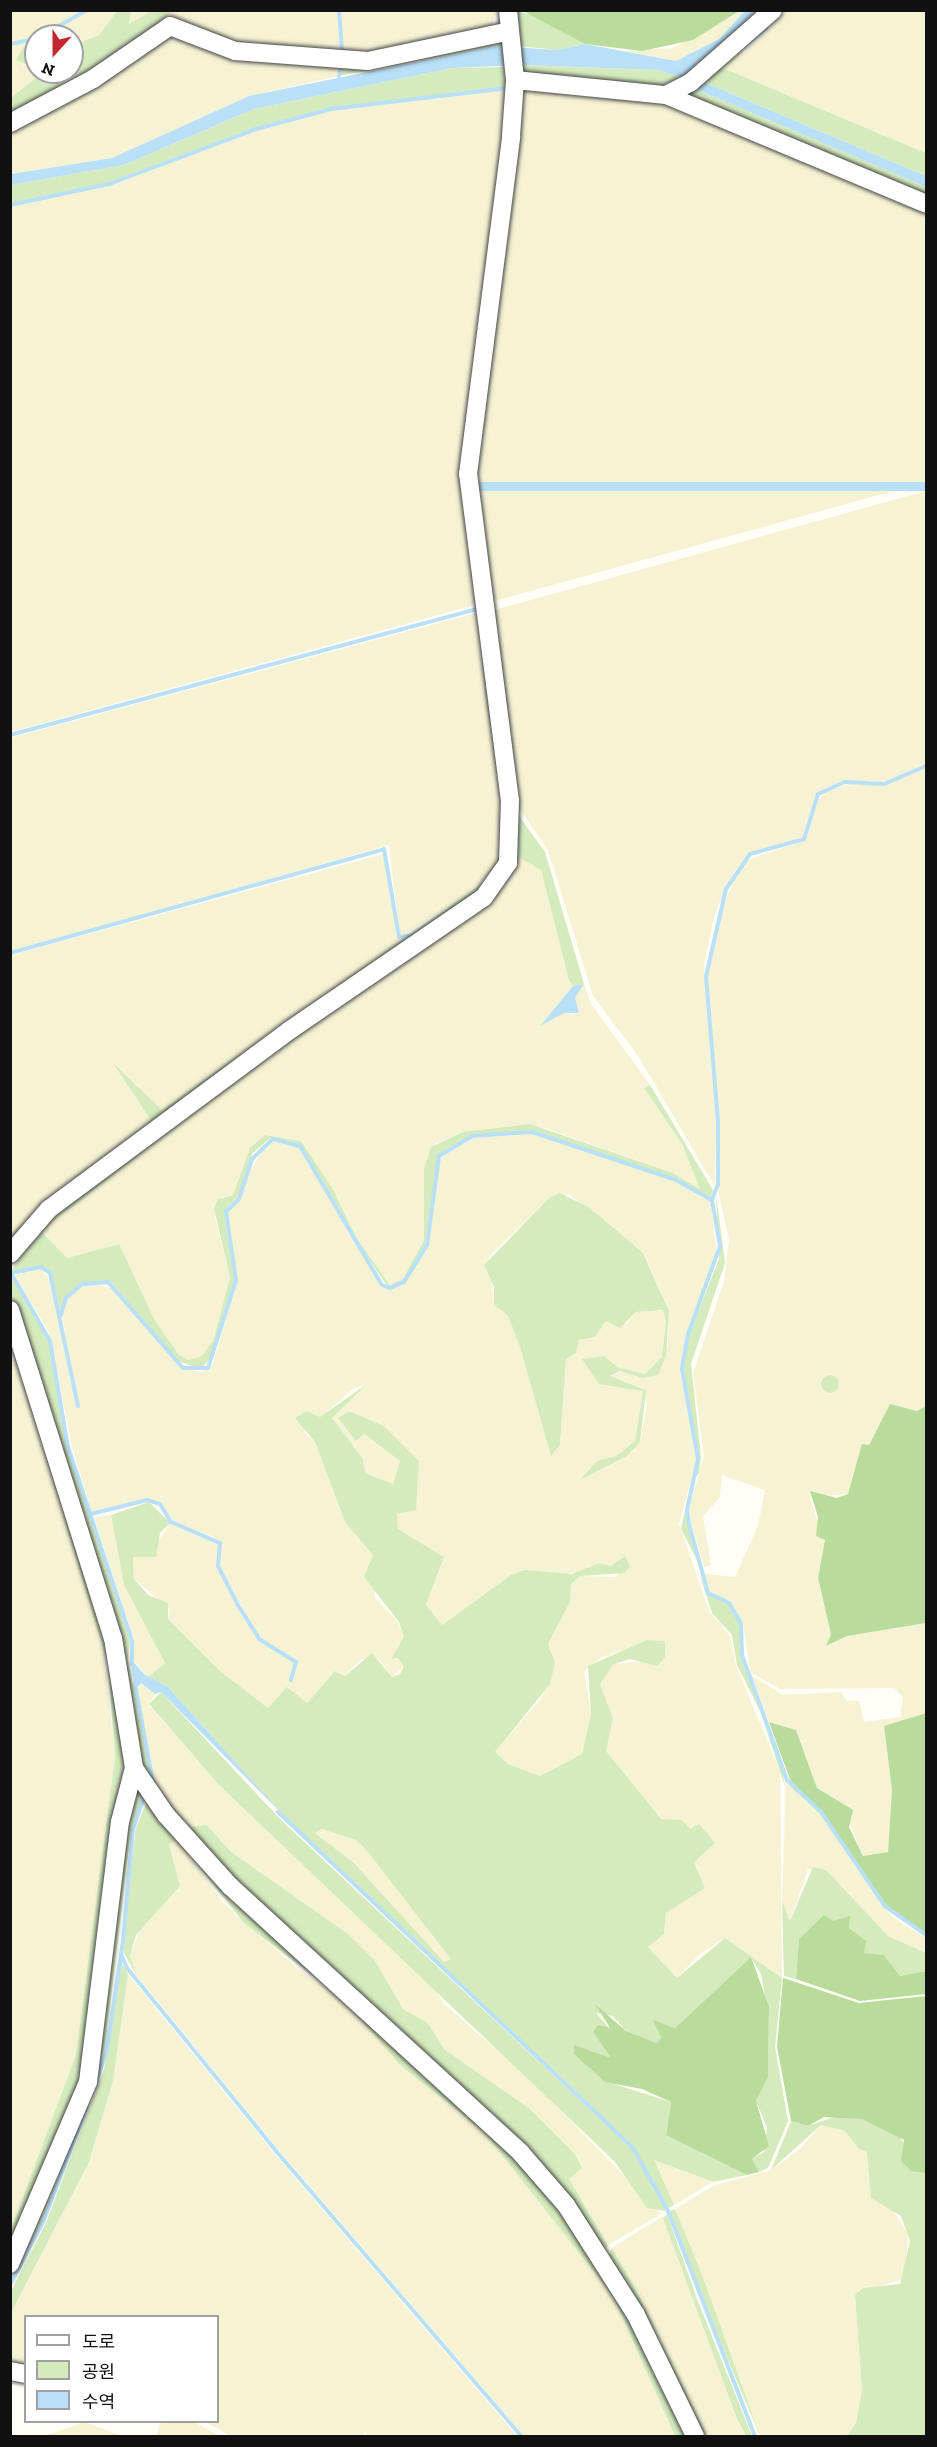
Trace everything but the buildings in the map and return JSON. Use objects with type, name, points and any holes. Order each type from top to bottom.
[{"type":"street","points":[[10,1254],[49,1209],[290,1030],[484,897],[508,863],[510,801],[468,474],[494,294],[515,78],[508,10]]},
{"type":"street","points":[[666,95],[691,82],[773,10]]},
{"type":"street","points":[[10,123],[93,79],[170,26],[235,51],[368,61],[510,31]]},
{"type":"street","points":[[515,78],[666,95],[927,204]]},
{"type":"street","points":[[10,1310],[113,1638],[134,1768],[120,1822],[88,2082],[10,2264]]},
{"type":"street","points":[[134,1768],[166,1815],[230,1886],[520,2152],[566,2205],[636,2314],[695,2436]]},
{"type":"shaded area","points":[[11,10],[84,10],[59,24],[24,24],[24,41],[11,42]]},
{"type":"shaded area","points":[[496,10],[492,28],[364,56],[343,51],[339,30],[341,11]]},
{"type":"shaded area","points":[[89,11],[117,11],[99,35],[84,41],[84,24],[66,24]]},
{"type":"shaded area","points":[[131,11],[151,11],[129,24]]},
{"type":"shaded area","points":[[173,11],[337,11],[340,52],[236,48],[159,27]]},
{"type":"shaded area","points":[[739,11],[746,11],[719,39],[676,61],[624,51],[673,48]]},
{"type":"shaded area","points":[[787,11],[926,11],[926,153],[720,67],[727,50],[744,53]]},
{"type":"shaded area","points":[[167,35],[338,65],[339,76],[249,96],[112,158],[11,174],[11,128]]},
{"type":"shaded area","points":[[24,43],[24,84],[28,84],[11,98],[11,45]]},
{"type":"shaded area","points":[[520,88],[669,99],[926,210],[926,482],[487,603],[476,478]]},
{"type":"shaded area","points":[[511,89],[467,440],[478,604],[11,732],[10,207],[108,185],[256,130],[330,111]]},
{"type":"shaded area","points":[[926,491],[926,764],[884,782],[844,781],[816,794],[802,837],[751,852],[733,873],[715,913],[704,964],[716,1123],[715,1187],[639,1057],[593,996],[548,850],[513,799],[487,612]]},
{"type":"shaded area","points":[[476,613],[505,830],[502,856],[483,885],[400,937],[389,845],[11,952],[10,738]]},
{"type":"shaded area","points":[[926,768],[926,1406],[917,1411],[890,1404],[868,1446],[863,1444],[848,1494],[809,1497],[825,1540],[818,1578],[831,1634],[827,1646],[847,1636],[926,1623],[926,1713],[884,1726],[892,1790],[888,1852],[863,1856],[842,1804],[817,1788],[796,1730],[769,1722],[751,1675],[783,1695],[841,1692],[847,1701],[859,1701],[864,1722],[900,1717],[903,1697],[894,1688],[780,1689],[750,1672],[743,1622],[729,1601],[708,1592],[705,1574],[735,1577],[758,1526],[765,1490],[722,1475],[720,1497],[703,1516],[711,1565],[704,1567],[692,1526],[689,1508],[704,1456],[693,1373],[724,1282],[729,1240],[718,1190],[719,1122],[708,974],[716,923],[742,862],[805,840],[816,802],[827,792],[851,783],[883,786]]},
{"type":"shaded area","points":[[387,853],[397,939],[407,938],[162,1111],[117,1067],[151,1120],[11,1233],[11,955]]},
{"type":"shaded area","points":[[520,858],[541,870],[547,882],[573,986],[540,1026],[564,1013],[575,1015],[575,998],[584,984],[591,1004],[650,1085],[644,1088],[682,1144],[700,1189],[673,1173],[542,1127],[463,1132],[435,1144],[424,1169],[424,1240],[403,1279],[390,1285],[355,1236],[302,1141],[265,1135],[250,1148],[233,1195],[221,1197],[215,1217],[230,1278],[213,1341],[202,1356],[189,1360],[179,1355],[154,1319],[118,1244],[67,1258],[41,1230],[234,1082],[494,897]]},
{"type":"shaded area","points":[[532,1134],[677,1181],[711,1202],[717,1258],[686,1333],[681,1369],[697,1459],[679,1524],[709,1611],[730,1636],[736,1666],[780,1771],[782,1978],[725,1938],[701,1953],[677,1978],[647,1946],[664,1934],[666,1913],[705,1888],[694,1862],[690,1829],[682,1820],[661,1820],[606,1751],[613,1718],[600,1684],[614,1664],[645,1661],[656,1641],[602,1657],[584,1671],[591,1714],[582,1754],[540,1776],[508,1764],[495,1752],[543,1696],[552,1653],[548,1644],[570,1602],[571,1584],[580,1576],[616,1577],[624,1556],[610,1566],[567,1574],[524,1570],[511,1575],[442,1625],[426,1606],[444,1557],[398,1529],[397,1513],[416,1485],[419,1461],[384,1426],[349,1411],[356,1440],[364,1434],[400,1461],[393,1484],[365,1473],[363,1459],[331,1418],[366,1385],[354,1388],[304,1432],[315,1442],[345,1522],[374,1555],[375,1598],[398,1622],[404,1637],[392,1659],[398,1658],[404,1666],[392,1677],[379,1659],[361,1659],[345,1676],[335,1671],[307,1703],[268,1708],[219,1670],[168,1619],[170,1609],[134,1579],[133,1557],[159,1540],[170,1523],[199,1537],[212,1539],[218,1544],[217,1566],[258,1640],[295,1663],[289,1684],[298,1661],[259,1639],[219,1565],[220,1542],[214,1537],[172,1522],[160,1504],[148,1499],[92,1513],[73,1450],[49,1333],[15,1275],[41,1269],[54,1284],[70,1380],[79,1410],[62,1315],[67,1298],[87,1283],[115,1289],[182,1369],[203,1372],[213,1364],[237,1279],[227,1214],[265,1145],[274,1141],[300,1148],[381,1286],[391,1289],[406,1282],[429,1244],[436,1170],[443,1155],[474,1138]],"holes":[[[569,1194],[646,1257],[669,1311],[668,1344],[660,1368],[647,1378],[624,1371],[610,1376],[643,1388],[647,1405],[640,1442],[627,1456],[582,1479],[597,1461],[616,1456],[635,1441],[643,1391],[606,1383],[582,1359],[604,1356],[617,1367],[645,1374],[662,1357],[666,1321],[664,1310],[636,1312],[627,1324],[606,1321],[595,1337],[579,1340],[576,1353],[566,1359],[560,1445],[551,1456],[520,1347],[508,1316],[494,1304],[489,1257],[549,1198]]]},
{"type":"shaded area","points":[[10,1340],[103,1643],[115,1757],[76,2055],[11,2229]]},
{"type":"shaded area","points":[[111,1515],[124,1585],[165,1663],[148,1677],[134,1661],[134,1639],[94,1517]]},
{"type":"shaded area","points":[[140,1683],[155,1694],[149,1705],[218,1784],[434,1988],[444,2004],[528,2077],[661,2214],[608,2245],[569,2179],[574,2153],[530,2109],[444,2049],[428,2023],[403,2009],[348,1934],[230,1851],[207,1825],[191,1827],[155,1784],[136,1688]]},
{"type":"shaded area","points":[[786,1781],[821,1814],[892,1917],[926,1938],[926,1953],[888,1936],[865,1918],[826,1870],[808,1869],[790,1921],[782,1901]]},
{"type":"shaded area","points":[[322,1829],[356,1840],[367,1851],[452,1959],[444,1962],[353,1862],[314,1832]]},
{"type":"shaded area","points":[[178,1840],[223,1903],[299,1970],[343,1999],[400,2065],[484,2132],[534,2191],[613,2296],[675,2436],[524,2436],[277,2148],[137,1976],[130,1956],[142,1924],[180,1886],[169,1843]]},
{"type":"shaded area","points":[[128,1974],[274,2153],[517,2436],[368,2436],[365,2432],[363,2436],[231,2436],[208,2423],[219,2423],[219,2315],[24,2315],[24,2370],[11,2367],[11,2313],[89,2162],[109,2095]]},
{"type":"shaded area","points":[[821,2125],[845,2131],[859,2149],[867,2150],[871,2176],[908,2234],[905,2278],[855,2295],[862,2390],[856,2423],[847,2436],[760,2436],[675,2209],[715,2185],[771,2170],[800,2149]]},
{"type":"shaded area","points":[[653,2160],[713,2182],[674,2205]]},
{"type":"shaded area","points":[[663,2216],[737,2419],[746,2436],[707,2436],[612,2248]]},
{"type":"shaded area","points":[[88,2423],[122,2436],[44,2436]]},
{"type":"shaded area","points":[[161,2423],[196,2423],[220,2436],[156,2436]]},
{"type":"green space","points":[[117,11],[131,11],[129,24],[151,11],[173,11],[107,67],[84,79],[84,41],[99,35]]},
{"type":"green space","points":[[512,11],[537,15],[585,44],[558,50],[518,46]]},
{"type":"green space","points":[[523,11],[739,11],[693,40],[642,51],[585,44]]},
{"type":"green space","points":[[502,41],[504,50],[495,46],[339,76],[344,65]]},
{"type":"green space","points":[[24,46],[24,63],[16,60]]},
{"type":"green space","points":[[523,65],[657,70],[681,77],[667,87],[521,77]]},
{"type":"green space","points":[[504,67],[511,88],[329,108],[255,128],[107,183],[11,204],[11,185],[124,165],[254,109],[452,68]]},
{"type":"green space","points":[[720,67],[926,153],[926,176],[699,80]]},
{"type":"green space","points":[[28,84],[75,84],[11,118],[11,98]]},
{"type":"green space","points":[[689,86],[926,187],[926,200],[678,93]]},
{"type":"green space","points":[[480,612],[508,832],[506,858],[496,878],[477,898],[185,1103],[11,1244],[11,1233],[151,1120],[113,1063],[162,1110],[494,875],[505,830],[484,687]]},
{"type":"green space","points":[[514,809],[545,852],[584,984],[573,986],[569,980],[541,870],[520,858],[494,897],[234,1082],[41,1231],[67,1258],[119,1244],[154,1319],[179,1355],[189,1360],[202,1356],[213,1341],[230,1278],[214,1208],[218,1199],[233,1195],[250,1148],[265,1135],[301,1141],[334,1191],[355,1236],[390,1285],[403,1279],[424,1240],[424,1169],[431,1147],[463,1132],[530,1124],[673,1173],[700,1189],[682,1144],[644,1088],[650,1085],[713,1190],[710,1199],[676,1179],[532,1130],[471,1136],[438,1156],[425,1245],[403,1282],[388,1287],[354,1237],[300,1145],[270,1138],[252,1154],[240,1193],[224,1213],[235,1280],[214,1355],[200,1369],[176,1360],[111,1282],[79,1284],[60,1310],[51,1273],[41,1266],[24,1273],[11,1271],[46,1221],[501,884]]},
{"type":"green space","points":[[560,1193],[590,1208],[643,1253],[669,1311],[666,1356],[658,1375],[643,1378],[620,1371],[610,1376],[646,1390],[640,1442],[627,1456],[580,1480],[597,1461],[616,1456],[635,1441],[643,1391],[599,1384],[582,1359],[604,1356],[617,1367],[645,1374],[662,1357],[666,1321],[663,1310],[636,1312],[620,1328],[606,1321],[595,1337],[579,1340],[576,1353],[566,1359],[560,1445],[551,1456],[520,1347],[508,1316],[494,1304],[494,1287],[484,1265],[549,1198]]},
{"type":"green space","points":[[716,1194],[725,1263],[691,1364],[701,1457],[699,1473],[693,1481],[699,1459],[683,1368],[689,1335],[719,1259]]},
{"type":"green space","points":[[10,1276],[27,1296],[49,1341],[67,1447],[130,1641],[128,1660],[152,1773],[149,1782],[139,1769],[28,1341],[11,1297]]},
{"type":"green space","points":[[826,1375],[834,1375],[839,1380],[837,1391],[826,1393],[821,1388],[821,1380]]},
{"type":"green space","points":[[367,1384],[332,1418],[363,1459],[365,1473],[393,1484],[400,1461],[364,1434],[356,1441],[338,1418],[349,1411],[384,1426],[419,1461],[416,1510],[397,1514],[398,1529],[444,1557],[426,1605],[442,1625],[511,1575],[524,1570],[572,1574],[600,1563],[610,1566],[625,1556],[630,1567],[624,1573],[580,1576],[571,1584],[570,1602],[548,1644],[555,1662],[550,1684],[495,1752],[508,1764],[540,1776],[582,1754],[591,1714],[588,1666],[647,1640],[665,1641],[665,1657],[657,1666],[630,1659],[614,1664],[600,1684],[613,1718],[606,1751],[661,1819],[682,1820],[690,1829],[699,1824],[715,1843],[694,1862],[705,1888],[666,1913],[664,1934],[648,1947],[677,1978],[725,1938],[782,1978],[775,2047],[788,2121],[768,2168],[759,2172],[752,2159],[764,2152],[767,2127],[756,2101],[768,2077],[769,2017],[761,1974],[751,1957],[675,2028],[654,2021],[661,2038],[657,2043],[626,2031],[613,2016],[596,2013],[610,2029],[593,2032],[611,2058],[574,2054],[617,2085],[671,2102],[666,2134],[747,2175],[713,2182],[654,2160],[674,2205],[668,2208],[633,2146],[399,1929],[285,1817],[168,1687],[148,1677],[165,1663],[124,1585],[111,1515],[149,1502],[170,1523],[160,1533],[156,1557],[133,1557],[134,1579],[148,1595],[168,1603],[168,1619],[219,1670],[268,1708],[287,1687],[307,1703],[335,1671],[345,1676],[372,1653],[392,1677],[400,1674],[404,1666],[398,1658],[391,1659],[404,1637],[399,1622],[364,1577],[373,1555],[345,1522],[315,1442],[295,1418],[307,1411],[320,1417]],"holes":[[[322,1829],[356,1840],[367,1851],[451,1959],[444,1962],[353,1862],[315,1833]]]},
{"type":"green space","points":[[27,1393],[107,1640],[124,1761],[83,2080],[11,2255],[11,2229],[76,2055],[115,1757],[108,1665]]},
{"type":"green space","points":[[890,1404],[917,1411],[926,1406],[926,1623],[847,1636],[826,1646],[831,1634],[818,1578],[825,1540],[816,1536],[818,1517],[810,1491],[837,1498],[848,1494],[862,1444],[869,1445]]},
{"type":"green space","points":[[688,1496],[686,1511],[702,1570],[681,1529]]},
{"type":"green space","points":[[699,1573],[707,1593],[728,1603],[741,1623],[741,1655],[780,1754],[785,1787],[761,1713],[737,1665],[732,1635],[712,1613]]},
{"type":"green space","points":[[161,1692],[284,1823],[633,2150],[666,2211],[647,2208],[615,2162],[218,1784],[149,1704]]},
{"type":"green space","points":[[926,1713],[926,1934],[886,1905],[822,1811],[794,1790],[769,1722],[796,1730],[817,1788],[853,1810],[849,1827],[863,1856],[888,1852],[892,1790],[884,1726]]},
{"type":"green space","points":[[134,1781],[144,1793],[131,1829],[105,2048],[41,2221],[11,2281],[91,2083]]},
{"type":"green space","points":[[155,1784],[190,1827],[207,1825],[230,1851],[348,1934],[375,1961],[403,2009],[428,2023],[444,2049],[530,2109],[574,2153],[582,2168],[569,2179],[608,2245],[604,2254],[567,2203],[230,1881],[168,1813]]},
{"type":"green space","points":[[149,1796],[520,2159],[602,2264],[691,2436],[675,2436],[613,2296],[484,2132],[400,2065],[343,1999],[244,1923],[178,1840],[169,1844],[180,1886],[136,1935],[130,1956],[137,1976],[124,1953],[124,1920],[136,1828]]},
{"type":"green space","points":[[813,1867],[826,1870],[888,1936],[926,1953],[926,1971],[900,1976],[884,1955],[864,1954],[828,1920],[799,1939],[796,1979],[784,1976],[782,1901],[790,1921]]},
{"type":"green space","points":[[824,1915],[833,1921],[850,1916],[849,1928],[866,1941],[864,1953],[884,1955],[900,1976],[926,1971],[926,1994],[860,2001],[796,1979],[799,1939]]},
{"type":"green space","points":[[751,1957],[769,2007],[768,2077],[756,2101],[769,2146],[752,2159],[759,2172],[747,2175],[666,2135],[671,2102],[642,2089],[605,2082],[574,2054],[574,2045],[611,2058],[593,2032],[598,2025],[610,2028],[595,2004],[626,2031],[657,2043],[661,2038],[653,2020],[675,2028]]},
{"type":"green space","points":[[121,1962],[128,1974],[113,2081],[89,2162],[11,2313],[11,2291],[46,2223],[104,2070]]},
{"type":"green space","points":[[783,1978],[859,2003],[926,1996],[926,2173],[911,2171],[901,2161],[904,2140],[862,2119],[824,2117],[808,2126],[791,2121],[777,2047]]},
{"type":"green space","points":[[837,2116],[862,2119],[897,2134],[926,2173],[926,2436],[847,2436],[856,2423],[862,2390],[855,2295],[863,2288],[900,2284],[910,2241],[901,2216],[871,2198],[867,2151],[859,2149],[845,2131],[821,2125],[771,2170],[791,2121],[808,2126]]},
{"type":"green space","points":[[675,2209],[702,2275],[760,2436],[701,2296],[670,2211]]},
{"type":"green space","points":[[667,2214],[697,2299],[752,2436],[746,2436],[737,2419],[663,2218]]},
{"type":"green space","points":[[612,2248],[635,2288],[707,2436],[699,2436],[608,2257]]},
{"type":"water","points":[[746,10],[755,11],[699,80],[926,176],[926,187],[689,86],[681,77],[657,70],[523,65],[452,68],[254,109],[124,165],[11,185],[11,174],[112,158],[249,96],[495,46],[558,50],[585,44],[676,61],[719,39]]},
{"type":"water","points":[[471,482],[926,482],[926,491],[471,491]]},
{"type":"water","points":[[584,984],[575,998],[579,1013],[564,1013],[540,1026],[573,986]]},
{"type":"water","points":[[130,1658],[144,1674],[168,1687],[285,1817],[161,1692],[155,1694],[141,1683],[135,1690]]},
{"type":"waterway","points":[[62,24],[87,10]]},
{"type":"waterway","points":[[339,10],[342,52]]},
{"type":"waterway","points":[[736,51],[766,28]]},
{"type":"waterway","points":[[10,44],[24,41]]},
{"type":"waterway","points":[[339,76],[341,66]]},
{"type":"waterway","points":[[10,205],[109,184],[256,129],[331,109],[508,88]]},
{"type":"waterway","points":[[10,735],[480,608]]},
{"type":"waterway","points":[[926,766],[884,784],[845,782],[818,794],[804,839],[750,854],[726,889],[706,976],[718,1123],[718,1184],[712,1200],[720,1246],[688,1334],[682,1369],[698,1459],[687,1510],[690,1528],[708,1593],[729,1603],[741,1623],[742,1655],[787,1780],[821,1812],[885,1906],[926,1935]]},
{"type":"waterway","points":[[10,953],[384,849],[399,937],[409,936]]},
{"type":"waterway","points":[[61,1315],[66,1298],[82,1284],[108,1282],[183,1368],[208,1368],[236,1280],[226,1212],[239,1199],[252,1159],[273,1139],[300,1146],[382,1285],[390,1288],[404,1282],[427,1245],[439,1156],[472,1136],[532,1132],[676,1180],[712,1200]]},
{"type":"waterway","points":[[11,1273],[41,1267],[50,1273],[78,1406]]},
{"type":"waterway","points":[[11,1273],[50,1341],[68,1447],[132,1641],[132,1664]]},
{"type":"waterway","points":[[91,1514],[147,1500],[160,1504],[171,1522],[220,1543],[218,1566],[259,1639],[296,1662],[291,1680]]},
{"type":"waterway","points":[[135,1684],[153,1783]]},
{"type":"waterway","points":[[96,2083],[107,2049],[123,1941],[133,1829],[145,1795]]},
{"type":"waterway","points":[[278,1812],[633,2148],[668,2211],[755,2436]]},
{"type":"waterway","points":[[121,1954],[127,1968],[276,2151],[521,2436]]},
{"type":"waterway","points":[[10,2285],[43,2222],[87,2107]]}]
